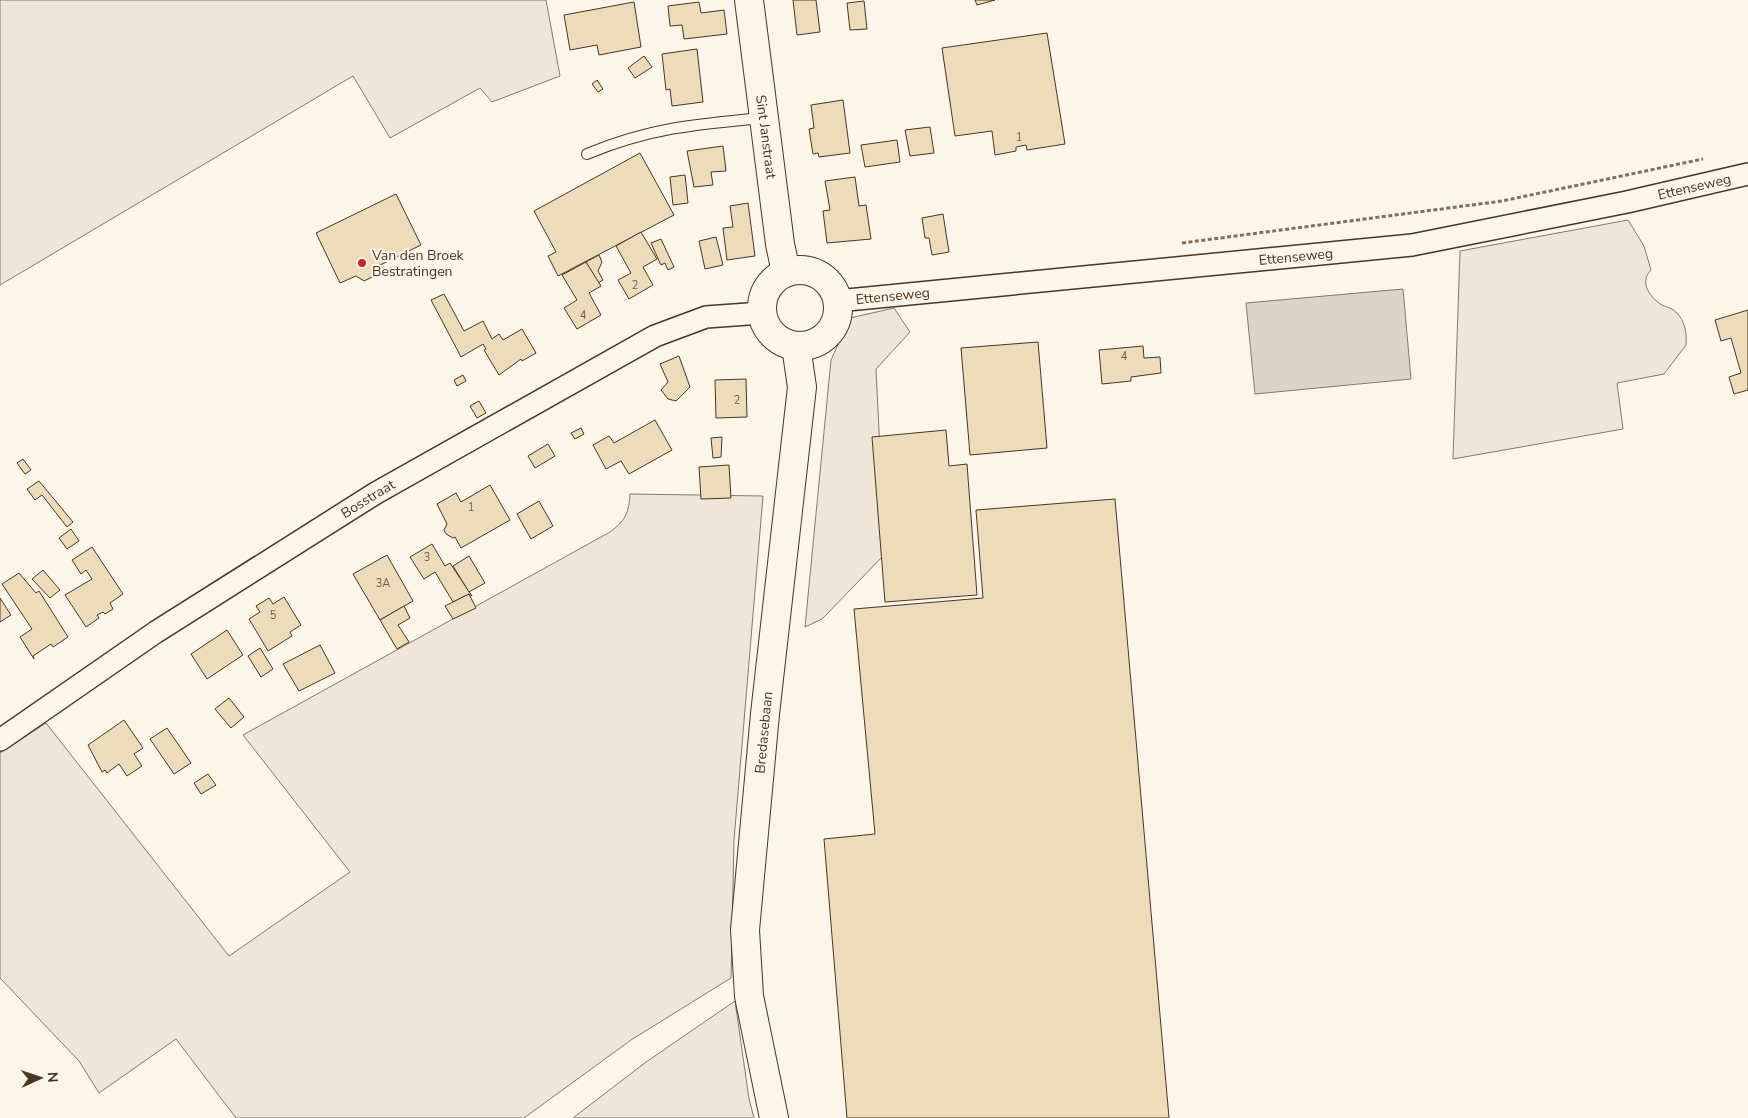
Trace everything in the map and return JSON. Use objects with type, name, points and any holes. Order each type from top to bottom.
[{"type":"street","name":"Sint Janstraat","points":[[749,0],[780,244],[786,272]]},
{"type":"street","name":"Ettenseweg","points":[[837,300],[1412,245],[1627,202],[1748,174]]},
{"type":"street","points":[[802,270],[816,274],[829,283],[837,300],[837,316],[830,331],[818,342],[796,346],[780,340],[768,329],[762,313],[764,296],[772,282],[786,272],[802,270]]},
{"type":"street","name":"Bosstraat","points":[[0,740],[156,632],[376,493],[655,336],[706,317],[762,313]]},
{"type":"street","name":"Bredasebaan","points":[[774,1118],[749,996],[745,930],[767,695],[802,387],[796,346]]},
{"type":"lane","points":[[587,154],[623,139],[654,131],[694,124],[764,118]]},
{"type":"path","name":"Ettenseweg","points":[[1176,243],[1502,201],[1710,158]]},
{"type":"shaded area","points":[[0,0],[546,0],[560,76],[492,102],[480,88],[390,138],[353,76],[0,285]]},
{"type":"shaded area","points":[[1628,220],[1644,246],[1651,270],[1646,279],[1647,288],[1659,303],[1674,310],[1682,319],[1685,327],[1686,345],[1664,374],[1617,383],[1623,429],[1453,459],[1460,251]]},
{"type":"shaded area","points":[[1403,289],[1411,379],[1255,394],[1246,303]]},
{"type":"shaded area","points":[[894,308],[910,332],[876,369],[885,554],[822,619],[805,627],[831,360],[850,318]]},
{"type":"shaded area","points":[[630,494],[763,496],[734,840],[731,978],[631,1040],[524,1118],[236,1118],[176,1039],[99,1093],[79,1061],[0,978],[0,753],[46,723],[229,956],[350,872],[243,735],[610,532],[625,516],[629,506]]},
{"type":"shaded area","points":[[735,1001],[749,1099],[754,1118],[573,1118],[646,1062]]},
{"type":"building","points":[[793,0],[816,0],[820,32],[797,35]]},
{"type":"building","points":[[975,0],[995,0],[977,5]]},
{"type":"building","points":[[864,1],[867,29],[850,30],[847,3]]},
{"type":"building","points":[[634,2],[641,47],[599,55],[597,45],[570,50],[564,15]]},
{"type":"building","points":[[699,2],[701,13],[724,10],[727,34],[684,39],[682,25],[670,26],[668,6]]},
{"type":"building","points":[[1047,33],[1065,144],[1027,150],[1026,145],[1016,147],[1016,151],[995,155],[992,131],[955,136],[942,48]]},
{"type":"building","points":[[697,49],[703,102],[672,106],[670,89],[666,90],[662,54]]},
{"type":"building","points":[[644,56],[652,67],[635,78],[628,68]]},
{"type":"building","points":[[597,80],[603,89],[598,92],[592,84]]},
{"type":"building","points":[[843,100],[850,153],[819,157],[818,153],[813,154],[809,129],[814,128],[811,105]]},
{"type":"building","points":[[930,127],[934,153],[910,156],[905,130]]},
{"type":"building","points":[[897,140],[900,162],[865,167],[861,145]]},
{"type":"building","points":[[723,146],[726,171],[711,172],[713,185],[694,187],[687,151]]},
{"type":"building","points":[[640,153],[674,215],[558,276],[548,256],[556,252],[534,211]]},
{"type":"building","points":[[685,175],[688,203],[673,205],[670,177]]},
{"type":"building","points":[[855,177],[859,206],[866,205],[871,239],[827,243],[823,211],[830,210],[825,181]]},
{"type":"building","points":[[396,194],[421,245],[374,268],[372,277],[364,281],[356,276],[340,283],[316,233]]},
{"type":"building","points":[[748,203],[755,256],[727,260],[723,228],[733,227],[730,206]]},
{"type":"building","points":[[943,214],[949,252],[932,255],[929,238],[925,238],[922,218]]},
{"type":"building","points":[[641,232],[657,259],[643,267],[653,285],[629,299],[618,280],[631,273],[616,246]]},
{"type":"building","points":[[716,237],[723,265],[705,269],[699,241]]},
{"type":"building","points":[[661,239],[674,267],[668,270],[665,263],[661,265],[651,243]]},
{"type":"building","points":[[599,255],[602,262],[598,271],[603,280],[598,283],[586,262]]},
{"type":"building","points":[[586,262],[601,286],[589,293],[601,315],[577,329],[564,308],[577,300],[562,275]]},
{"type":"building","points":[[444,294],[464,331],[483,321],[492,339],[499,334],[503,340],[522,329],[536,353],[522,361],[521,359],[499,375],[484,350],[486,349],[483,344],[461,357],[431,300]]},
{"type":"building","points":[[1748,310],[1748,390],[1734,394],[1729,377],[1741,373],[1731,338],[1721,341],[1715,320]]},
{"type":"building","points":[[1038,342],[1047,448],[970,455],[961,348]]},
{"type":"building","points":[[1143,346],[1144,358],[1160,357],[1161,373],[1131,377],[1131,381],[1102,384],[1099,350]]},
{"type":"building","points":[[679,356],[690,387],[676,401],[668,399],[661,390],[668,382],[660,364]]},
{"type":"building","points":[[463,375],[466,381],[457,386],[454,380]]},
{"type":"building","points":[[746,379],[747,417],[716,418],[715,380]]},
{"type":"building","points":[[479,401],[486,413],[477,418],[470,406]]},
{"type":"building","points":[[655,420],[672,450],[629,474],[621,461],[606,469],[593,445],[609,436],[614,443]]},
{"type":"building","points":[[581,428],[584,434],[575,439],[571,433]]},
{"type":"building","points":[[946,430],[949,466],[967,464],[977,595],[885,602],[872,437]]},
{"type":"building","points":[[722,437],[721,457],[713,458],[711,438]]},
{"type":"building","points":[[548,444],[555,456],[535,468],[528,456]]},
{"type":"building","points":[[23,459],[31,470],[25,474],[17,463]]},
{"type":"building","points":[[729,465],[731,498],[701,499],[699,467]]},
{"type":"building","points":[[39,481],[73,522],[67,527],[42,495],[35,500],[27,489]]},
{"type":"building","points":[[490,485],[510,520],[461,548],[455,537],[453,538],[446,534],[444,530],[447,524],[437,504],[456,493],[461,502]]},
{"type":"building","points":[[1115,499],[1169,1118],[847,1118],[824,839],[875,834],[854,609],[983,598],[976,510]]},
{"type":"building","points":[[539,501],[553,526],[531,539],[517,514]]},
{"type":"building","points":[[71,529],[79,541],[67,549],[59,538]]},
{"type":"building","points":[[432,544],[445,566],[450,563],[472,596],[469,594],[453,602],[435,572],[424,579],[410,557]]},
{"type":"building","points":[[92,547],[123,594],[110,603],[113,609],[105,614],[103,612],[97,615],[99,618],[86,627],[65,595],[92,579],[86,570],[81,574],[72,560]]},
{"type":"building","points":[[387,555],[413,601],[380,620],[353,574]]},
{"type":"building","points":[[469,556],[485,583],[469,592],[453,566]]},
{"type":"building","points":[[43,570],[60,590],[50,598],[32,579]]},
{"type":"building","points":[[19,573],[36,593],[39,591],[68,637],[53,647],[51,644],[33,656],[34,659],[20,637],[32,629],[2,584]]},
{"type":"building","points":[[469,594],[476,608],[453,619],[445,606]]},
{"type":"building","points":[[284,597],[301,625],[290,632],[292,636],[268,651],[249,619],[260,612],[256,606],[269,598],[273,604]]},
{"type":"building","points":[[0,598],[11,615],[0,622]]},
{"type":"building","points":[[404,606],[410,618],[398,625],[409,642],[397,649],[380,620]]},
{"type":"building","points":[[227,630],[243,655],[207,679],[191,654]]},
{"type":"building","points":[[320,645],[335,673],[299,691],[283,664]]},
{"type":"building","points":[[260,648],[273,669],[261,677],[248,656]]},
{"type":"building","points":[[229,698],[244,717],[231,728],[215,709]]},
{"type":"building","points":[[124,720],[143,748],[134,754],[142,766],[127,776],[119,764],[107,773],[105,770],[102,772],[88,745]]},
{"type":"building","points":[[167,728],[191,763],[174,774],[150,739]]},
{"type":"building","points":[[208,774],[216,785],[201,794],[194,783]]},
{"type":"place","name":"Van den Broek Bestratingen","points":[[362,263]]}]
